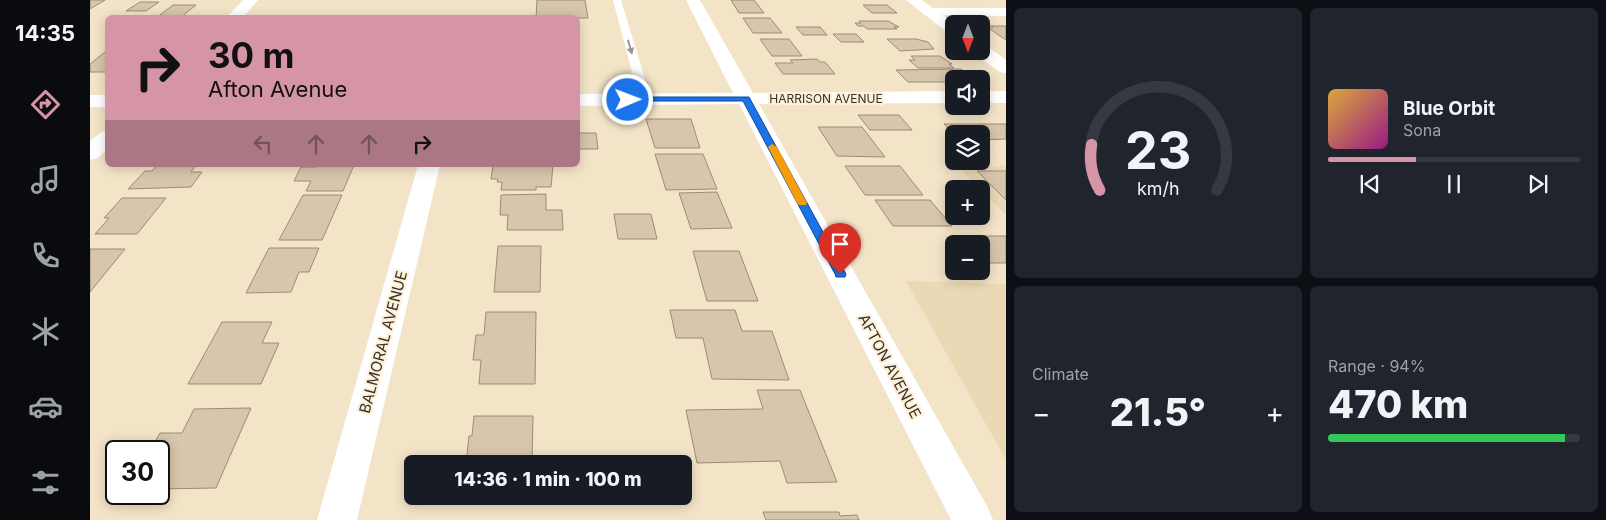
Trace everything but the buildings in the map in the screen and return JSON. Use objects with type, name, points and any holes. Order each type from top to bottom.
[{"type":"street","points":[[236,15],[251,0]]},
{"type":"street","name":"AFTON AVENUE","points":[[693,0],[973,520]]},
{"type":"street","points":[[913,0],[945,24]]},
{"type":"street","points":[[929,12],[1006,12]]},
{"type":"street","points":[[990,56],[1006,68]]},
{"type":"street","name":"HARRISON AVENUE","points":[[580,100],[945,97]]},
{"type":"street","points":[[990,97],[1006,97]]},
{"type":"street","points":[[90,101],[105,101]]},
{"type":"street","points":[[90,153],[105,139]]},
{"type":"street","name":"BALMORAL AVENUE","points":[[337,520],[429,167]]},
{"type":"lane","points":[[617,0],[645,99]]},
{"type":"shaded area","points":[[990,166],[1006,166],[1006,215],[990,199],[990,180],[971,180],[961,170],[990,170]]},
{"type":"shaded area","points":[[906,281],[1006,284],[1006,460]]},
{"type":"slow traffic","points":[[772,147],[802,203]]},
{"type":"route","points":[[628,100],[746,98],[840,274]]}]
